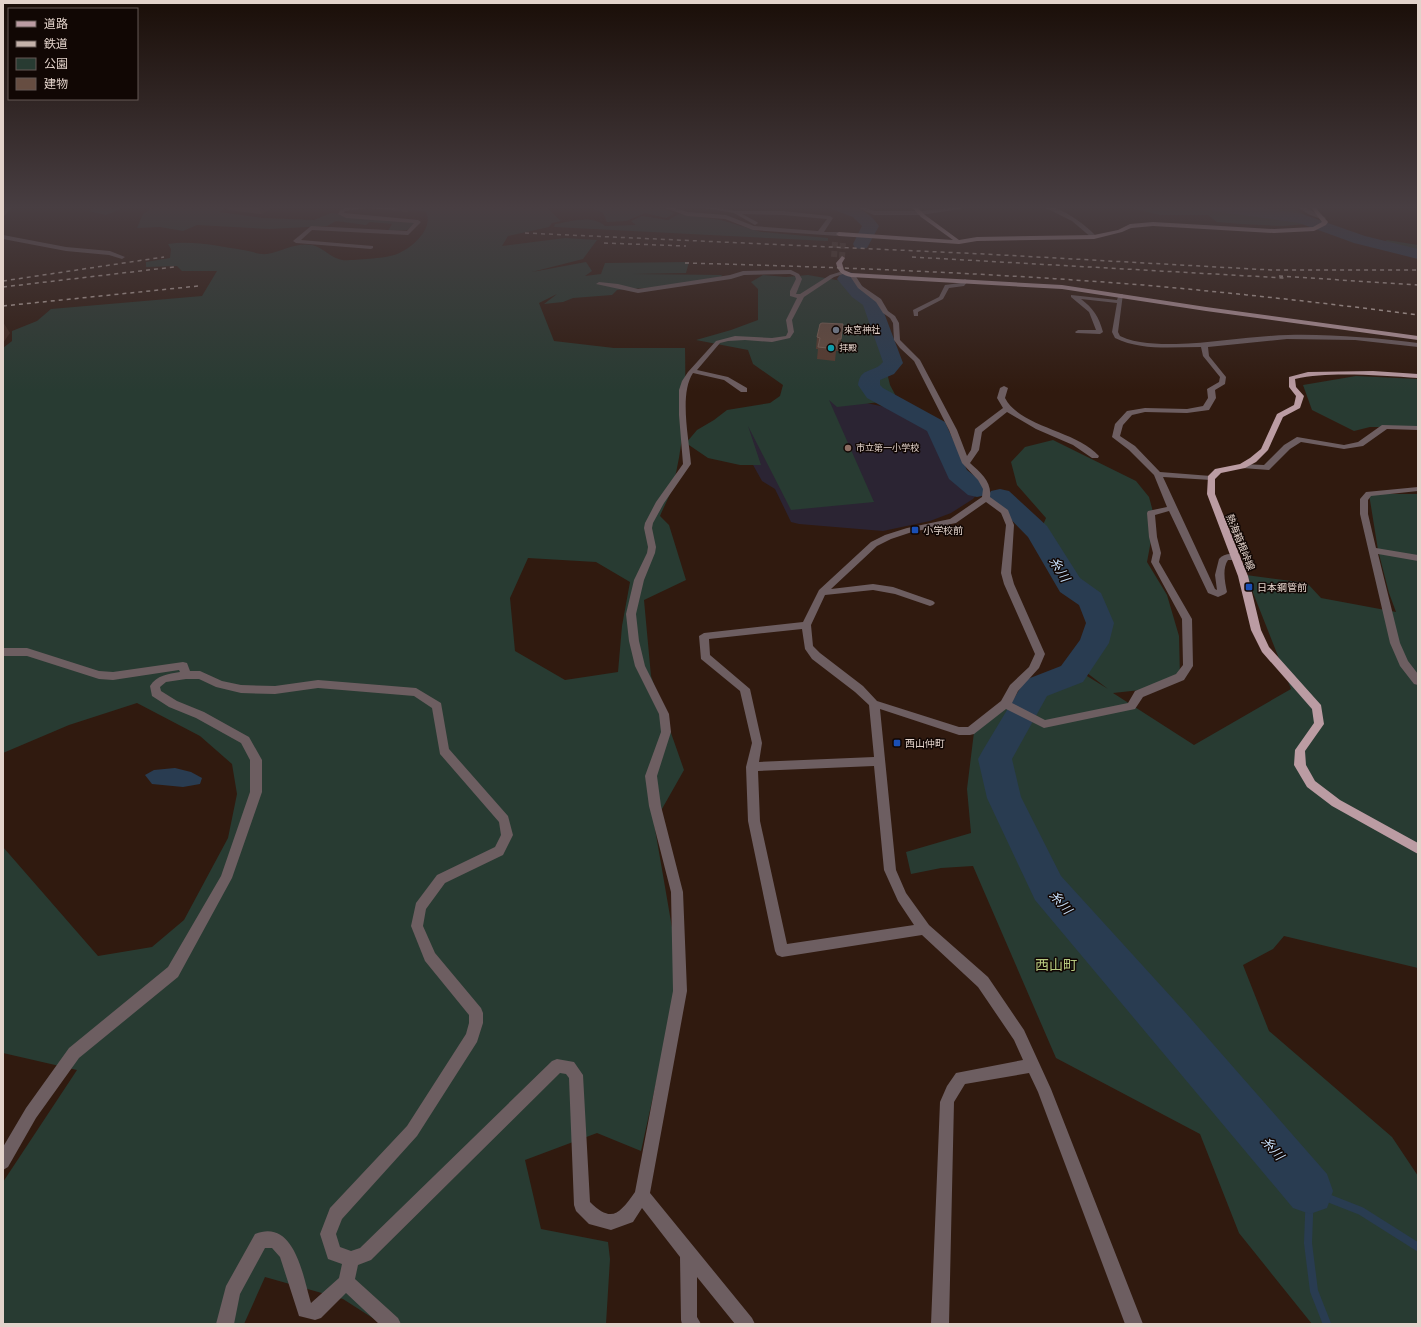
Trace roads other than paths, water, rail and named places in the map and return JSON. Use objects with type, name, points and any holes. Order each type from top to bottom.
[{"type":"main road","points":[[840,268],[841,270],[848,274],[1062,287],[1121,299],[1418,338]]},
{"type":"main road","points":[[1211,478],[1218,471],[1242,466],[1253,460],[1264,450],[1280,416],[1297,406],[1300,396],[1293,387],[1291,378],[1308,374],[1373,373],[1418,376]]},
{"type":"main road","name":"熱海箱根峠線","points":[[1211,478],[1211,494],[1243,576],[1256,630],[1265,649],[1317,708],[1319,724],[1300,750],[1300,765],[1311,784],[1336,803],[1418,849]]},
{"type":"street","points":[[599,284],[638,290],[731,277],[743,273],[791,272],[797,275],[799,279],[793,291],[793,296],[801,296]]},
{"type":"street","points":[[3,1162],[31,1113],[74,1053],[173,972],[226,878],[256,792],[256,760],[245,740],[156,693],[155,686],[163,679],[186,675],[200,675],[220,684],[240,689],[275,690],[318,684],[416,692],[436,706],[444,751],[504,820],[507,835],[499,851],[441,879],[420,907],[417,926],[430,957],[476,1013],[476,1023],[472,1037],[412,1132],[336,1214],[328,1234],[334,1254],[351,1259],[365,1254],[557,1066],[569,1067],[576,1075],[582,1205],[595,1218],[611,1222],[627,1216],[642,1195],[680,991],[677,892],[655,806],[651,776],[666,732],[664,714],[640,666],[634,641],[631,614],[639,580],[652,548],[648,528],[649,523],[660,502],[675,483],[687,464],[683,390],[686,381],[692,371],[718,342],[739,338],[778,340],[788,338],[791,332],[788,320],[801,296],[832,276],[848,274],[860,287],[880,300],[884,305],[885,312],[893,317],[896,323],[897,340],[902,347],[917,360],[953,430],[966,463],[982,479],[987,489],[986,498],[953,521],[910,530],[888,537],[874,544],[822,592],[806,625],[808,647],[816,656],[859,689],[874,704],[959,731],[970,731],[979,722],[1005,704],[1010,698],[1013,690],[1038,665],[1040,654],[1008,584],[1006,573],[1010,525],[1005,512],[986,498]]},
{"type":"street","points":[[916,314],[915,311],[941,298],[947,286],[962,285],[965,281]]},
{"type":"street","points":[[1078,332],[1100,332],[1097,318],[1073,296],[1121,299],[1115,332],[1116,337],[1124,342],[1163,345],[1204,345],[1287,337],[1355,338],[1418,345]]},
{"type":"street","points":[[1204,345],[1206,356],[1223,377],[1223,383],[1211,389],[1212,398],[1206,408],[1188,411],[1145,410],[1130,413],[1118,424],[1116,437],[1132,448],[1158,474],[1172,508],[1211,591],[1218,594],[1222,592],[1220,575],[1222,561],[1226,558],[1236,558]]},
{"type":"street","points":[[692,371],[726,378],[744,390]]},
{"type":"street","points":[[1004,388],[1001,398],[1007,409],[1039,427],[1076,443],[1095,456]]},
{"type":"street","points":[[966,463],[975,450],[978,431],[1007,409]]},
{"type":"street","points":[[1242,466],[1266,468],[1287,447],[1300,439],[1344,446],[1360,444],[1385,427],[1418,428]]},
{"type":"street","points":[[1158,474],[1211,478]]},
{"type":"street","points":[[1418,489],[1369,494],[1364,499],[1364,514],[1374,550],[1394,643],[1404,662],[1418,681]]},
{"type":"street","points":[[1005,704],[1044,724],[1131,706],[1139,694],[1180,677],[1188,666],[1189,659],[1187,619],[1155,562],[1157,553],[1153,537],[1151,513],[1172,508]]},
{"type":"street","points":[[1374,550],[1418,558]]},
{"type":"street","points":[[822,592],[832,593],[867,587],[891,590],[930,602]]},
{"type":"street","points":[[806,625],[704,636],[705,656],[745,689],[757,743],[752,766],[754,821],[782,951],[924,928]]},
{"type":"street","points":[[3,652],[27,652],[98,675],[113,676],[183,666],[186,675]]},
{"type":"street","points":[[874,704],[890,870],[902,897],[924,928],[983,982],[1019,1035],[1044,1089],[1134,1324]]},
{"type":"street","points":[[752,766],[880,761]]},
{"type":"street","points":[[940,1324],[947,1102],[952,1091],[961,1078],[1033,1065]]},
{"type":"street","points":[[642,1195],[688,1254],[746,1324]]},
{"type":"street","points":[[225,1324],[232,1292],[261,1240],[275,1240],[287,1252],[305,1310],[315,1312],[346,1282],[351,1259]]},
{"type":"street","points":[[688,1254],[689,1320],[692,1324]]},
{"type":"street","points":[[346,1282],[392,1324]]},
{"type":"water","points":[[175,768],[191,772],[202,778],[200,784],[183,787],[152,784],[145,775],[154,770]]},
{"type":"waterway","name":"糸川","points":[[847,277],[846,279],[858,293],[871,302],[893,363],[887,370],[870,377],[869,385],[875,393],[937,427],[957,474],[977,490]]},
{"type":"waterway","name":"糸川","points":[[1000,496],[1038,532],[1070,585],[1091,600],[1100,623],[1094,643],[1072,674],[1036,688],[995,759],[1004,798],[1048,888],[1169,1026],[1310,1191]]},
{"type":"waterway","points":[[1327,1324],[1314,1291],[1308,1243],[1310,1191],[1361,1211],[1418,1247]]},
{"type":"railway","points":[[3,281],[91,268]]},
{"type":"railway","points":[[3,287],[166,268]]},
{"type":"railway","points":[[844,268],[1028,277],[1143,285],[1315,302],[1418,315]]},
{"type":"railway","points":[[1106,268],[1285,278]]},
{"type":"railway","points":[[1234,268],[1271,270],[1418,270]]},
{"type":"railway","points":[[1279,276],[1418,285]]},
{"type":"railway","points":[[3,306],[198,286]]},
{"type":"place","name":"來宮神社","points":[[836,330]]},
{"type":"place","name":"拝殿","points":[[831,348]]},
{"type":"place","name":"市立第一小学校","points":[[848,448]]},
{"type":"place","name":"小学校前","points":[[915,530]]},
{"type":"place","name":"日本鋼管前","points":[[1249,587]]},
{"type":"place","name":"西山仲町","points":[[897,743]]},
{"type":"district","name":"西山町","points":[[1056,965]]}]
